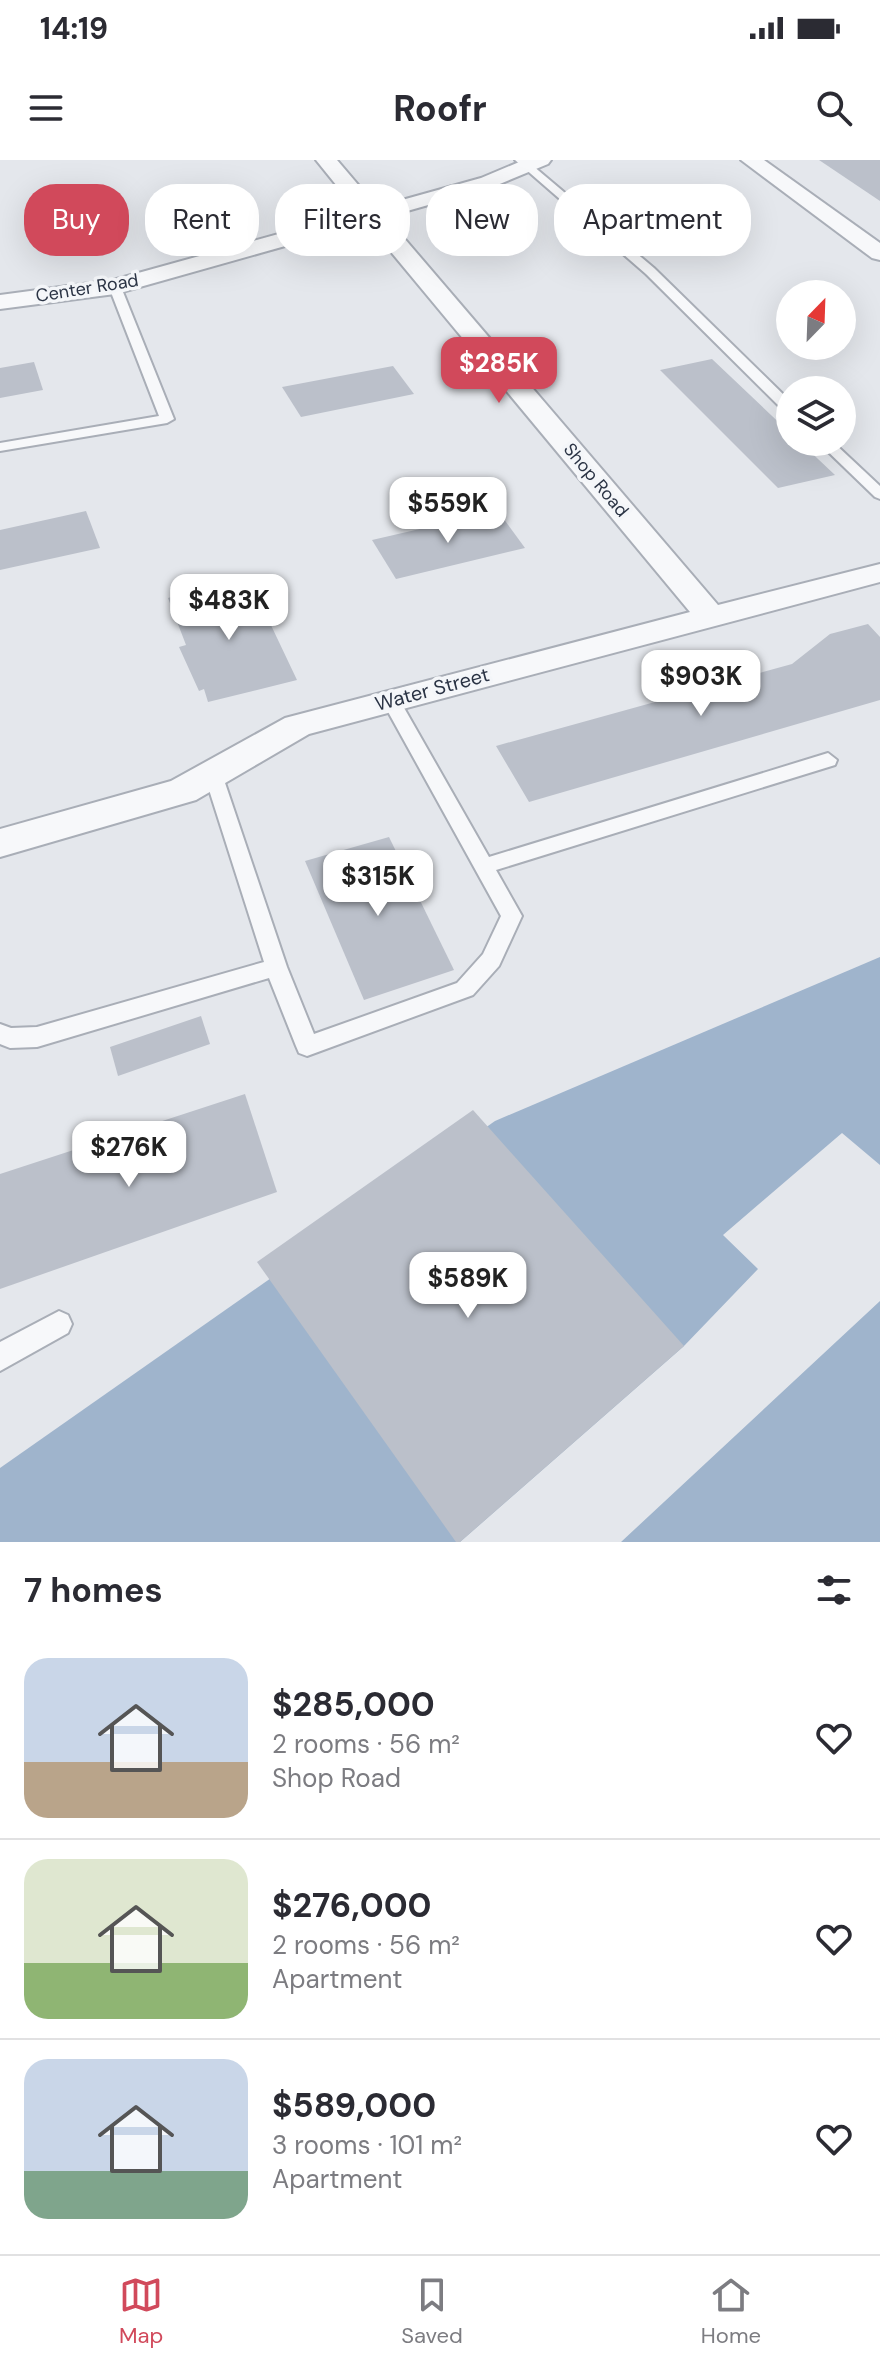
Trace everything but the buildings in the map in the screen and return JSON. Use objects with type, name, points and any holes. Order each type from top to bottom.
[{"type":"street","name":"Shop Road","points":[[326,160],[346,184]]},
{"type":"street","points":[[751,160],[880,253]]},
{"type":"street","name":"Center Road","points":[[410,204],[488,182],[529,162]]},
{"type":"street","name":"Center Road","points":[[0,302],[115,287],[275,242]]},
{"type":"street","name":"Shop Road","points":[[407,256],[711,617]]},
{"type":"street","name":"Water Street","points":[[0,843],[183,791],[297,726],[390,699],[880,573]]},
{"type":"lane","points":[[529,162],[650,271],[776,395]]},
{"type":"lane","points":[[0,447],[167,419],[115,287]]},
{"type":"lane","points":[[840,456],[880,494]]},
{"type":"lane","points":[[213,774],[276,967],[307,1046],[465,989],[491,960],[512,916],[390,699]]},
{"type":"lane","points":[[484,866],[828,760]]},
{"type":"lane","points":[[0,1034],[10,1038],[37,1037],[276,967]]},
{"type":"lane","points":[[0,1357],[59,1324]]},
{"type":"water","points":[[880,957],[880,1542],[0,1542],[0,1468],[495,1121]]},
{"type":"pier","points":[[842,1133],[880,1165],[880,1301],[621,1542],[460,1542],[684,1346],[758,1269],[723,1235]]}]
